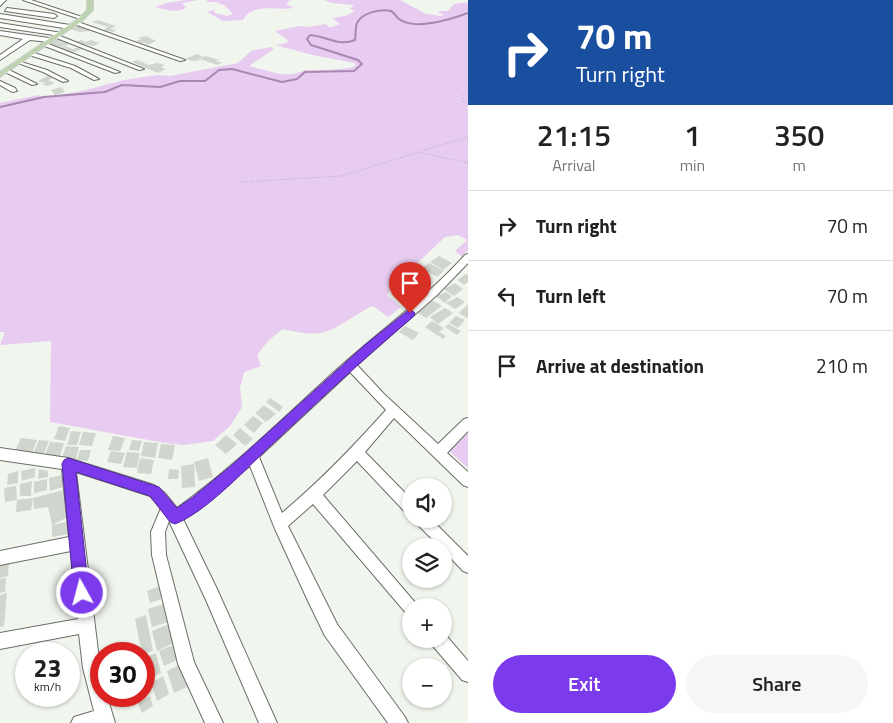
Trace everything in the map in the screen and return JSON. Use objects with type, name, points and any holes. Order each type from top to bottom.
[{"type":"main road","points":[[3,73],[76,23],[90,10],[90,0]]},
{"type":"street","points":[[26,0],[76,23],[182,60]]},
{"type":"street","points":[[1,4],[32,13],[54,16]]},
{"type":"street","points":[[0,16],[76,23]]},
{"type":"street","points":[[0,25],[58,35],[141,69]]},
{"type":"street","points":[[0,33],[30,37],[47,42],[117,72]]},
{"type":"street","points":[[4,40],[12,36]]},
{"type":"street","points":[[0,58],[30,37]]},
{"type":"street","points":[[31,54],[72,67],[96,79]]},
{"type":"street","points":[[20,62],[45,70],[65,81]]},
{"type":"street","points":[[3,73],[34,84]]},
{"type":"street","points":[[0,83],[13,89],[14,92]]},
{"type":"street","points":[[214,723],[186,664],[159,555],[158,532],[172,512],[198,502],[410,313],[468,257]]},
{"type":"street","points":[[350,366],[393,410],[468,480]]},
{"type":"street","points":[[280,524],[314,495],[357,452],[393,410]]},
{"type":"street","points":[[438,453],[468,423]]},
{"type":"street","points":[[357,452],[402,499]]},
{"type":"street","points":[[0,454],[68,464],[154,491],[172,512],[202,574],[268,723]]},
{"type":"street","points":[[252,455],[280,524],[331,630],[399,723]]},
{"type":"street","points":[[68,464],[91,668],[105,720],[80,723]]},
{"type":"street","points":[[314,495],[402,598]]},
{"type":"street","points":[[431,528],[468,566]]},
{"type":"street","points":[[0,558],[76,543]]},
{"type":"street","points":[[0,641],[86,625]]},
{"type":"street","points":[[446,648],[468,674]]},
{"type":"path","points":[[468,91],[463,96],[463,102],[468,107]]},
{"type":"path","points":[[241,182],[341,176],[468,136]]},
{"type":"path","points":[[419,152],[468,163]]},
{"type":"shaded area","points":[[198,0],[182,3],[186,8],[178,11],[155,7],[166,3]]},
{"type":"shaded area","points":[[206,0],[290,0],[286,4],[293,8],[259,9],[247,14],[243,20],[223,21],[207,12],[214,10],[215,13],[227,16],[233,14],[224,5],[216,3],[221,2],[208,2]]},
{"type":"shaded area","points":[[324,0],[400,0],[426,14],[441,16],[443,14],[439,13],[439,11],[448,11],[454,4],[468,2],[468,250],[462,257],[455,251],[467,240],[458,235],[445,237],[395,284],[387,295],[401,307],[388,317],[373,306],[333,329],[319,333],[310,334],[283,329],[269,340],[257,355],[261,366],[244,372],[240,388],[242,407],[230,426],[213,441],[184,445],[165,443],[50,422],[51,341],[0,345],[5,332],[0,332],[0,103],[38,95],[44,98],[124,80],[157,75],[170,76],[238,63],[251,51],[271,47],[274,49],[249,66],[270,72],[291,74],[305,70],[338,69],[355,66],[355,63],[317,56],[275,45],[287,43],[288,40],[275,31],[300,26],[308,27],[326,24],[328,27],[332,27],[340,24],[332,18],[345,16],[355,11],[350,9],[354,5],[332,3]]},
{"type":"shaded area","points":[[468,430],[468,468],[447,449]]},
{"type":"building","points":[[97,20],[116,26],[110,29],[116,30],[113,32],[103,30],[108,27],[92,22]]},
{"type":"building","points":[[80,24],[97,30],[80,32],[70,29]]},
{"type":"building","points":[[146,36],[156,41],[148,45],[144,43],[148,42],[136,41],[141,39],[138,38]]},
{"type":"building","points":[[58,39],[63,41],[57,43],[65,42],[70,44],[56,48],[49,43]]},
{"type":"building","points":[[81,40],[86,42],[91,40],[100,43],[93,46],[76,42]]},
{"type":"building","points":[[65,46],[73,49],[79,47],[83,49],[71,53],[58,49]]},
{"type":"building","points":[[197,54],[203,57],[198,59],[202,60],[193,61],[185,59]]},
{"type":"building","points":[[205,56],[219,60],[216,61],[218,62],[223,62],[218,65],[200,59]]},
{"type":"building","points":[[137,60],[149,65],[157,63],[165,65],[161,67],[166,69],[158,73],[132,62]]},
{"type":"building","points":[[49,75],[53,78],[48,80],[55,83],[47,86],[42,84],[45,83],[38,81]]},
{"type":"building","points":[[61,87],[65,92],[55,95],[51,90]]},
{"type":"building","points":[[439,256],[452,263],[443,270],[430,262]]},
{"type":"building","points":[[429,263],[444,271],[437,277],[422,268]]},
{"type":"building","points":[[466,274],[468,275],[468,282],[464,285],[457,280]]},
{"type":"building","points":[[455,283],[463,289],[454,296],[444,289]]},
{"type":"building","points":[[446,292],[452,296],[445,303],[436,296]]},
{"type":"building","points":[[457,297],[465,302],[455,309],[446,303]]},
{"type":"building","points":[[432,300],[442,306],[426,318],[416,312]]},
{"type":"building","points":[[468,304],[468,317],[467,318],[459,313]]},
{"type":"building","points":[[445,308],[453,313],[438,324],[430,317]]},
{"type":"building","points":[[456,316],[465,320],[458,328],[449,323]]},
{"type":"building","points":[[432,321],[444,328],[439,332],[446,336],[443,339],[425,327]]},
{"type":"building","points":[[448,324],[461,331],[457,335],[445,327]]},
{"type":"building","points":[[405,326],[419,333],[413,340],[399,332]]},
{"type":"building","points":[[270,398],[283,407],[279,412],[266,402]]},
{"type":"building","points":[[264,405],[276,414],[266,422],[255,413]]},
{"type":"building","points":[[253,416],[263,423],[254,433],[244,425]]},
{"type":"building","points":[[59,426],[70,428],[65,441],[54,439]]},
{"type":"building","points":[[240,428],[253,439],[245,446],[233,435]]},
{"type":"building","points":[[71,431],[81,432],[77,445],[67,445]]},
{"type":"building","points":[[83,432],[96,433],[92,446],[79,445]]},
{"type":"building","points":[[226,435],[237,444],[226,454],[215,445]]},
{"type":"building","points":[[113,436],[125,438],[120,451],[108,450]]},
{"type":"building","points":[[21,438],[37,440],[32,453],[15,451]]},
{"type":"building","points":[[39,440],[49,441],[44,453],[34,452]]},
{"type":"building","points":[[132,440],[142,441],[139,451],[129,450]]},
{"type":"building","points":[[50,442],[64,443],[60,456],[45,455]]},
{"type":"building","points":[[144,442],[158,443],[155,458],[141,456]]},
{"type":"building","points":[[161,444],[175,445],[172,460],[158,458]]},
{"type":"building","points":[[66,446],[79,447],[76,459],[62,458]]},
{"type":"building","points":[[80,450],[91,450],[88,461],[77,460]]},
{"type":"building","points":[[111,451],[125,453],[121,464],[107,462]]},
{"type":"building","points":[[127,452],[140,453],[137,468],[123,467]]},
{"type":"building","points":[[140,458],[154,460],[151,474],[137,473]]},
{"type":"building","points":[[208,458],[213,477],[199,481],[194,462]]},
{"type":"building","points":[[194,464],[195,487],[182,488],[181,466]]},
{"type":"building","points":[[35,468],[35,477],[22,481],[21,471]]},
{"type":"building","points":[[39,469],[48,471],[48,477],[38,479]]},
{"type":"building","points":[[169,469],[179,470],[178,479],[168,479]]},
{"type":"building","points":[[18,471],[18,483],[7,485],[8,474]]},
{"type":"building","points":[[62,475],[63,487],[50,491],[49,478]]},
{"type":"building","points":[[47,479],[47,490],[34,493],[34,482]]},
{"type":"building","points":[[32,481],[31,496],[20,496],[20,484]]},
{"type":"building","points":[[16,486],[17,500],[5,502],[4,488]]},
{"type":"building","points":[[63,490],[66,518],[52,525],[48,507],[34,509],[33,498]]},
{"type":"building","points":[[33,498],[31,510],[16,512],[17,500]]},
{"type":"building","points":[[66,522],[70,534],[52,537],[52,525]]},
{"type":"building","points":[[9,559],[8,576],[0,578],[0,561]]},
{"type":"building","points":[[6,578],[5,592],[0,593],[0,579]]},
{"type":"building","points":[[160,586],[164,598],[150,603],[147,591]]},
{"type":"building","points":[[7,593],[4,626],[0,627],[0,595]]},
{"type":"building","points":[[163,604],[168,622],[152,627],[148,609]]},
{"type":"building","points":[[146,615],[151,642],[140,642],[135,619]]},
{"type":"building","points":[[169,624],[174,643],[157,651],[152,631]]},
{"type":"building","points":[[173,645],[177,660],[164,666],[159,651]]},
{"type":"building","points":[[155,653],[161,673],[155,675]]},
{"type":"building","points":[[182,664],[189,686],[174,693],[167,671]]},
{"type":"building","points":[[163,676],[169,694],[157,701],[155,695],[155,681]]},
{"type":"building","points":[[140,707],[151,707],[142,713]]},
{"type":"waterway","points":[[0,107],[44,97],[105,92],[122,85],[160,87],[180,81],[205,81],[219,70],[232,69],[282,82],[297,79],[305,72],[354,71],[362,64],[358,60],[311,45],[307,39],[310,35],[338,42],[355,40],[356,25],[360,19],[367,14],[382,10],[391,11],[399,19],[414,24],[434,23],[468,13]]},
{"type":"route","points":[[82,593],[68,464],[154,491],[160,496],[175,517],[198,502],[410,313]]}]
